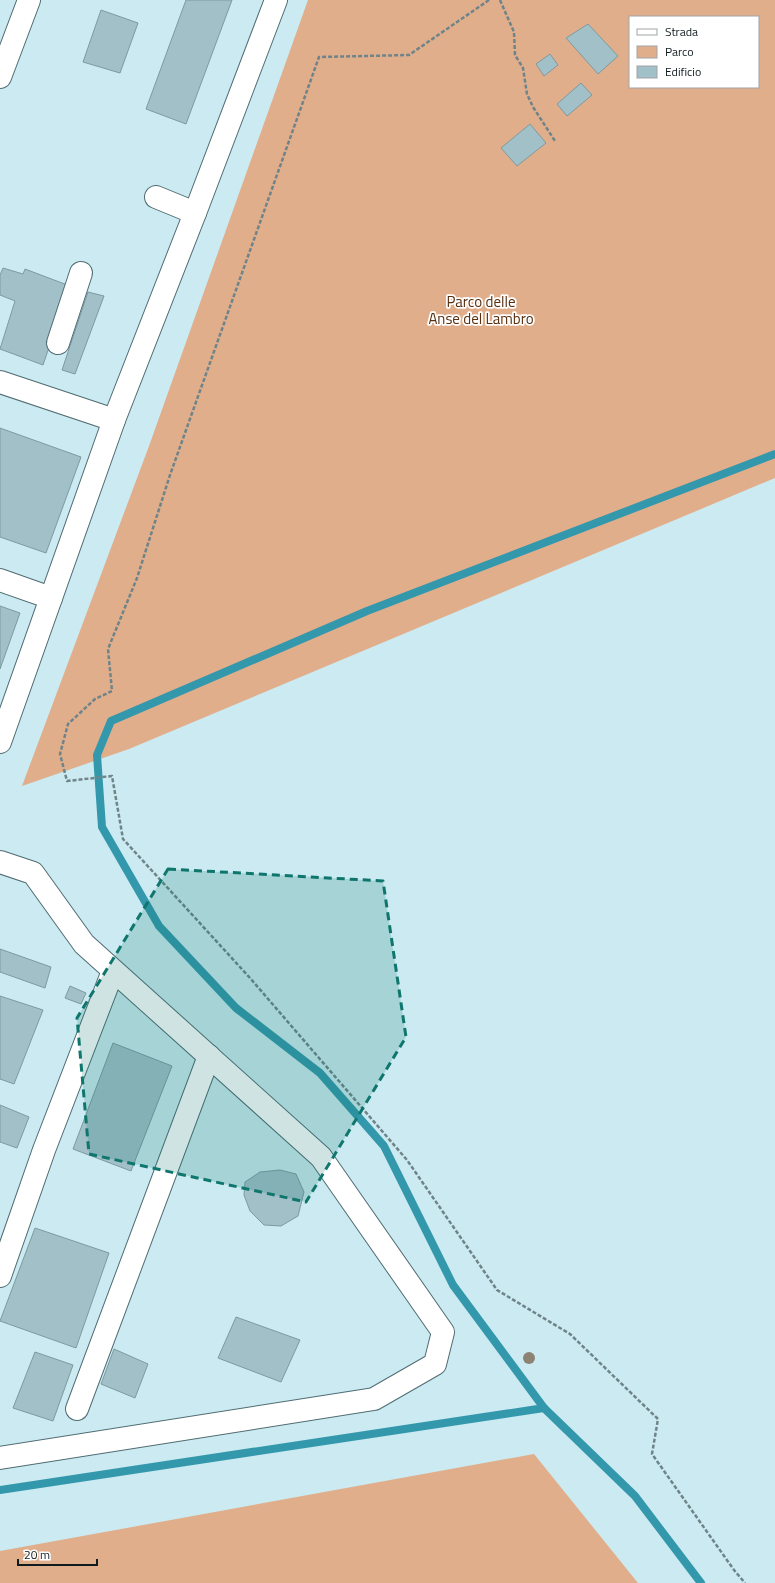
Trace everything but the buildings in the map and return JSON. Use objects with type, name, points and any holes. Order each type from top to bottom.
[{"type":"lane","points":[[0,77],[29,0]]},
{"type":"lane","points":[[0,742],[114,420],[276,0]]},
{"type":"lane","points":[[156,196],[194,213]]},
{"type":"lane","points":[[58,343],[81,273]]},
{"type":"lane","points":[[0,382],[114,420]]},
{"type":"lane","points":[[0,580],[52,598]]},
{"type":"lane","points":[[0,862],[33,873],[84,944],[321,1157],[443,1332],[435,1364],[374,1399],[0,1458]]},
{"type":"lane","points":[[0,1276],[44,1150],[113,971]]},
{"type":"lane","points":[[77,1410],[209,1056]]},
{"type":"path","points":[[489,0],[409,55],[319,57],[176,460],[137,578],[108,649],[112,691],[95,699],[68,724],[60,754],[67,781],[112,776],[123,839],[250,978],[407,1160],[497,1290],[570,1334],[658,1419],[652,1454],[734,1570],[745,1583]]},
{"type":"path","points":[[500,0],[514,32],[515,55],[523,68],[527,94],[532,107],[555,141]]},
{"type":"highlighted area","points":[[168,869],[383,881],[406,1037],[306,1202],[89,1154],[77,1018]]},
{"type":"green space","name":"Parco delle Anse del Lambro","points":[[308,0],[775,0],[775,478],[129,749],[22,786],[149,446]]},
{"type":"green space","points":[[534,1454],[638,1583],[0,1583],[0,1551]]},
{"type":"waterway","points":[[0,1490],[544,1408],[453,1285],[384,1146],[320,1073],[236,1008],[159,926],[102,827],[97,755],[111,721],[367,611],[775,454]]},
{"type":"waterway","points":[[544,1408],[635,1496],[701,1583]]}]
